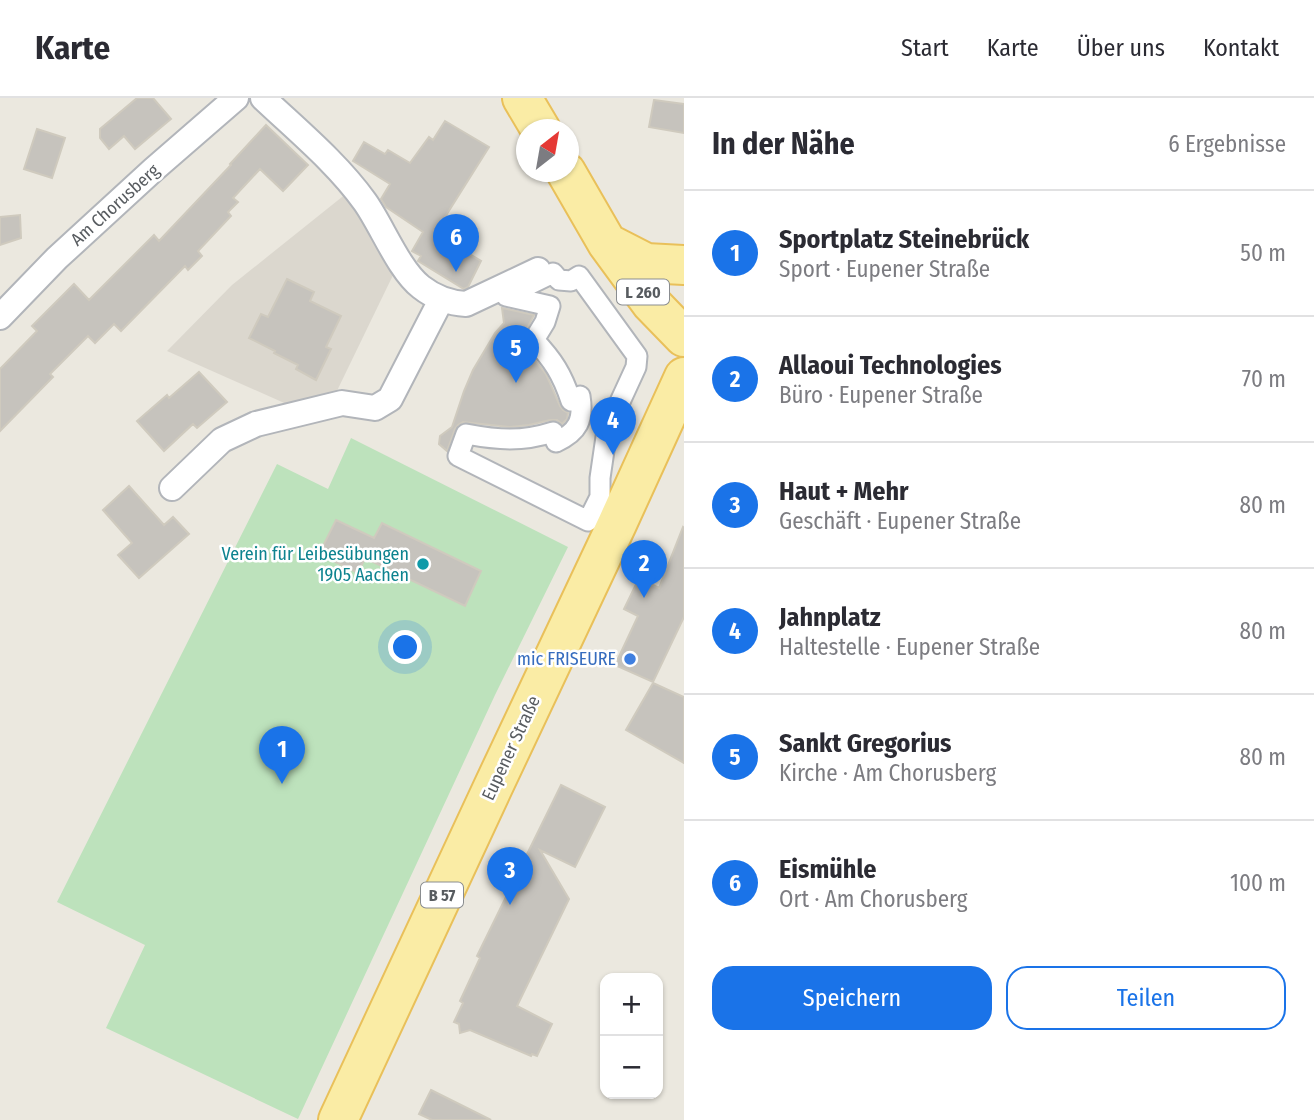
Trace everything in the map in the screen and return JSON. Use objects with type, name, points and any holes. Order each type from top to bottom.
[{"type":"main road","points":[[522,98],[534,119]]},
{"type":"main road","name":"L 260","points":[[572,182],[607,243],[651,303],[684,337]]},
{"type":"main road","points":[[607,243],[646,263],[684,265]]},
{"type":"main road","name":"Eupener Straße","points":[[338,1120],[684,377]]},
{"type":"street","name":"Am Chorusberg","points":[[0,317],[57,257],[236,98]]},
{"type":"street","points":[[263,98],[336,167],[365,202],[408,274],[420,287],[441,300],[466,304],[538,270]]},
{"type":"street","points":[[553,273],[559,280],[571,281],[579,276],[604,310],[637,356],[636,368],[607,430],[600,497],[588,521],[458,456],[466,434],[510,440],[553,432],[556,442],[574,431],[580,421],[580,396],[571,401],[552,358],[534,340],[551,306],[506,296],[553,273]]},
{"type":"street","points":[[172,488],[222,440],[256,424],[342,403],[375,408],[390,399],[441,300]]},
{"type":"shaded area","points":[[347,193],[395,271],[334,397],[291,406],[167,351],[232,285]]},
{"type":"green space","points":[[351,438],[568,547],[495,695],[298,1119],[106,1028],[145,945],[57,902],[277,464],[328,489]]},
{"type":"building","points":[[137,98],[153,98],[171,119],[135,149],[124,136],[109,149],[100,138],[100,129]]},
{"type":"building","points":[[654,100],[684,104],[684,133],[649,127]]},
{"type":"building","points":[[445,121],[489,147],[435,233],[481,261],[468,287],[464,289],[418,261],[421,256],[412,251],[423,232],[386,207],[381,199],[390,184],[353,161],[364,142],[385,154],[388,150],[410,163],[429,137],[433,140]]},
{"type":"building","points":[[266,125],[308,165],[283,191],[260,169],[233,198],[238,202],[228,212],[231,216],[198,251],[202,256],[188,270],[185,266],[121,331],[114,324],[95,343],[88,336],[50,374],[53,377],[0,431],[0,369],[37,331],[32,326],[74,284],[89,300],[154,235],[159,241]]},
{"type":"building","points":[[37,129],[65,138],[52,178],[24,169]]},
{"type":"building","points":[[20,215],[21,238],[0,245],[0,217]]},
{"type":"building","points":[[287,279],[314,292],[310,301],[341,316],[326,347],[331,349],[316,380],[296,369],[298,365],[249,338],[261,314],[268,317]]},
{"type":"building","points":[[502,308],[534,315],[522,342],[546,374],[560,406],[568,413],[567,419],[562,424],[557,420],[550,420],[510,427],[463,422],[455,429],[447,451],[439,444],[440,436],[452,427],[473,370],[504,323]]},
{"type":"building","points":[[199,372],[227,402],[197,428],[193,424],[164,451],[137,421]]},
{"type":"building","points":[[129,486],[164,525],[173,517],[189,534],[139,578],[118,555],[132,543],[103,510]]},
{"type":"building","name":"Verein für Leibesübungen 1905 Aachen","points":[[336,520],[374,538],[382,523],[481,571],[465,606],[365,558],[358,573],[319,554]]},
{"type":"building","points":[[683,527],[684,617],[653,682],[615,665],[638,616],[624,609],[639,578],[659,588]]},
{"type":"building","points":[[653,683],[684,697],[684,763],[626,730]]},
{"type":"building","points":[[561,785],[605,807],[575,867],[540,850],[569,899],[517,1006],[552,1024],[537,1056],[531,1056],[470,1030],[460,1033],[459,1024],[454,1022],[463,1003],[460,1001],[480,958],[477,956]]},
{"type":"building","points":[[431,1090],[491,1120],[432,1120],[419,1114]]},
{"type":"place","name":"Eismühle","points":[[456,272]]},
{"type":"place","name":"Sankt Gregorius","points":[[516,383]]},
{"type":"place","name":"Jahnplatz","points":[[613,455]]},
{"type":"place","name":"Verein für Leibesübungen 1905 Aachen","points":[[423,564]]},
{"type":"place","name":"Allaoui Technologies","points":[[644,598]]},
{"type":"place","name":"mic FRISEURE","points":[[630,659]]},
{"type":"place","name":"Sportplatz Steinebrück","points":[[282,784]]},
{"type":"place","name":"Haut + Mehr","points":[[510,905]]}]
